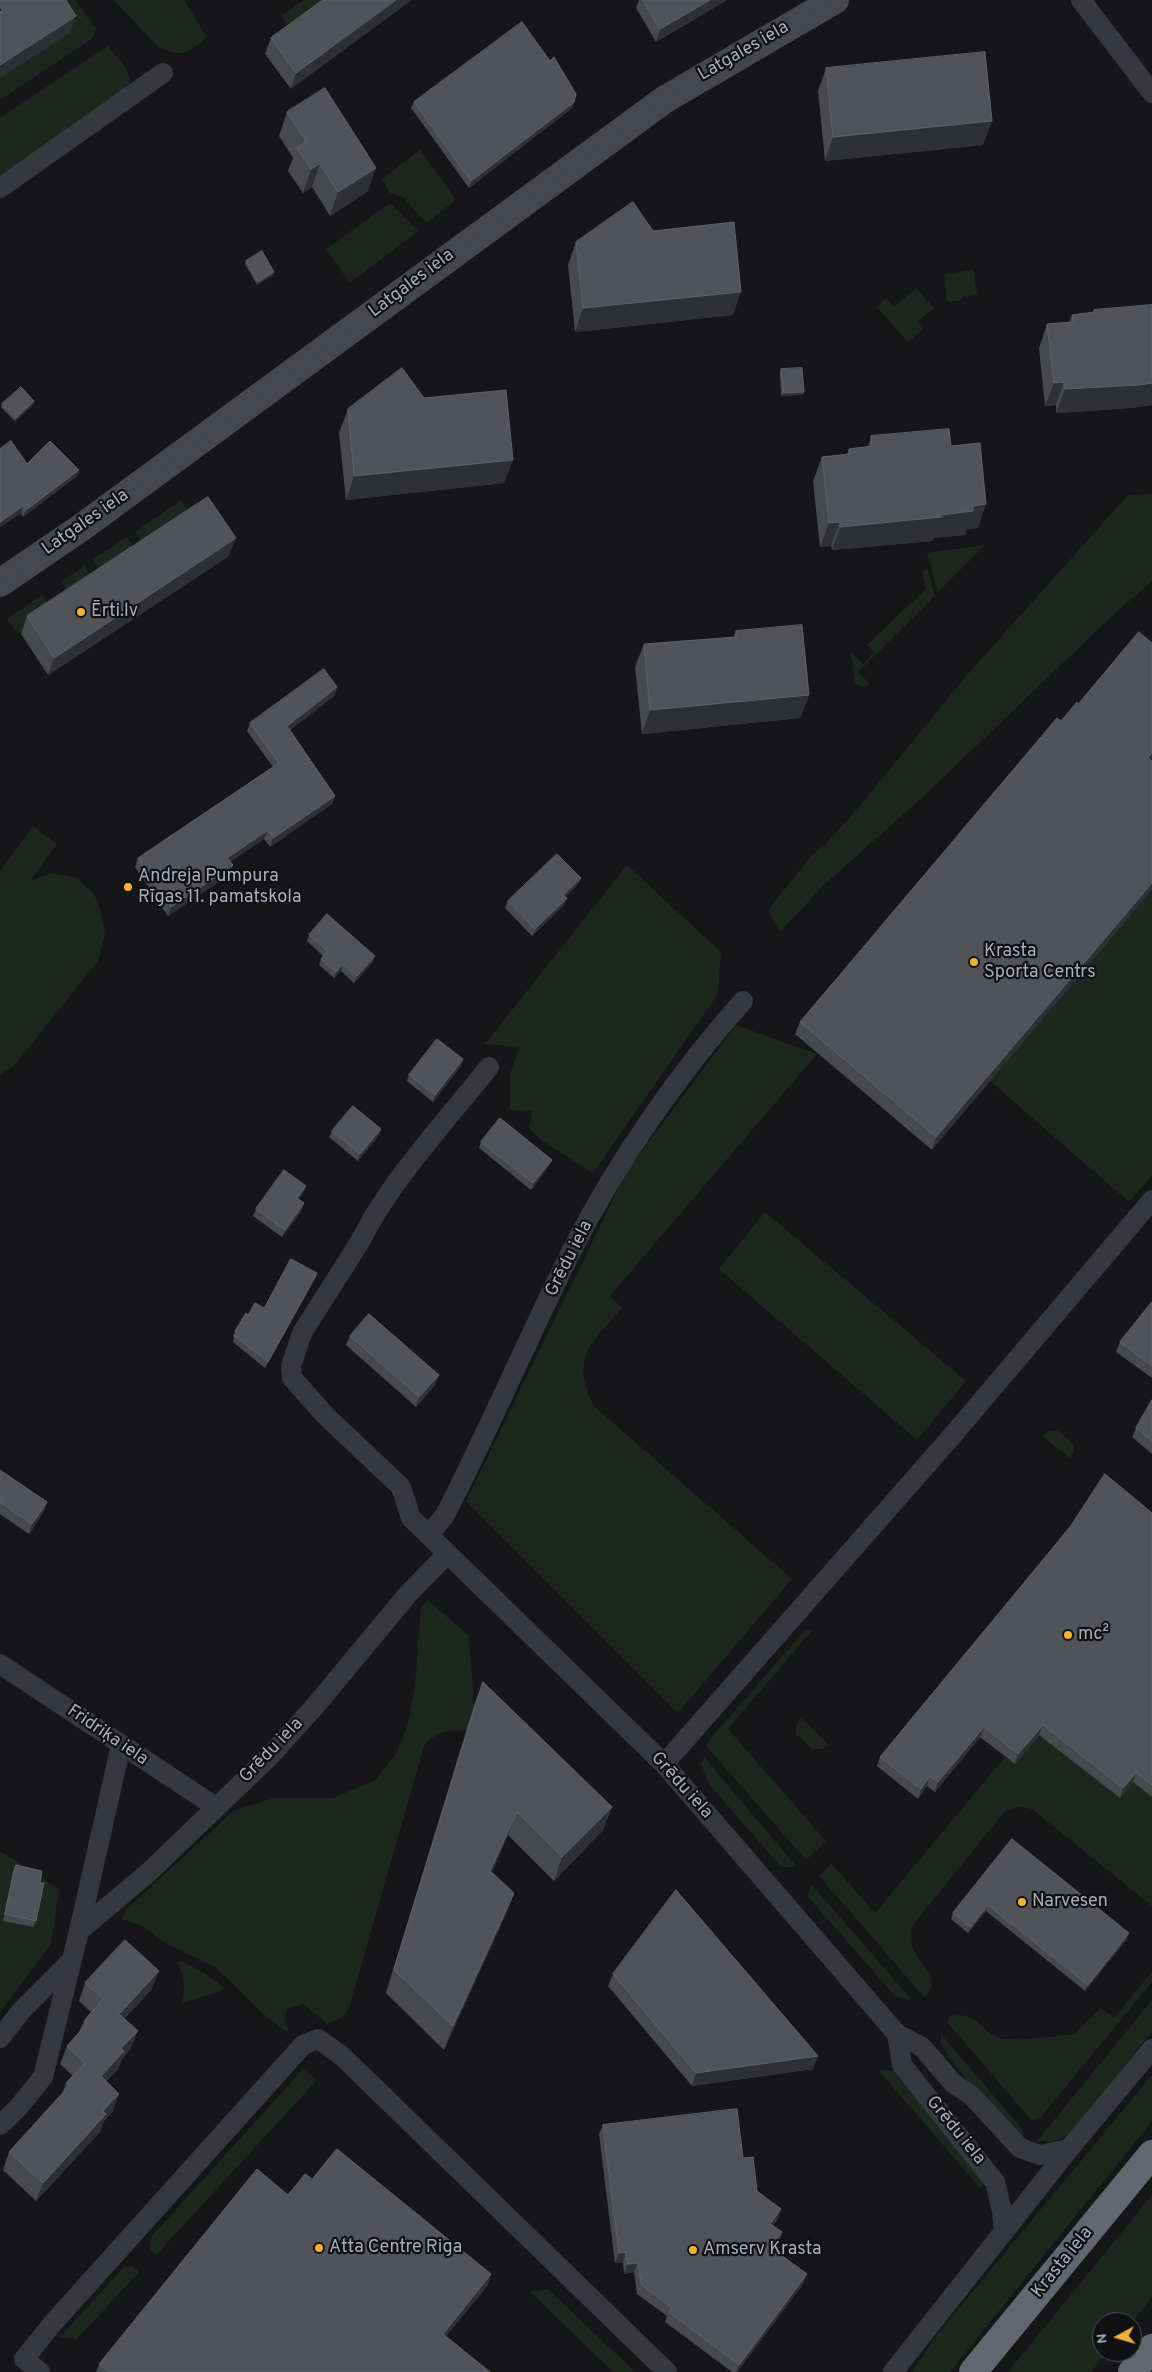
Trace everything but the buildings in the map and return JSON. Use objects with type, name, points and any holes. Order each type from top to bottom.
[{"type":"highway","name":"Krasta iela","points":[[973,2372],[1152,2154]]},
{"type":"highway","points":[[1132,2372],[1152,2348]]},
{"type":"street","name":"Latgales iela","points":[[0,583],[82,527],[664,100],[835,0]]},
{"type":"street","points":[[1081,0],[1152,93]]},
{"type":"street","points":[[0,188],[162,73]]},
{"type":"street","name":"Grēdu iela","points":[[429,1536],[445,1515],[576,1243],[622,1164],[711,1036],[743,1001]]},
{"type":"street","name":"Grēdu iela","points":[[489,1068],[406,1172],[369,1224],[361,1240],[302,1333],[291,1366],[292,1378],[308,1397],[401,1487],[411,1518],[664,1764],[897,2034],[922,2047],[953,2083],[972,2096],[1020,2148],[1040,2155],[1069,2149]]},
{"type":"street","points":[[664,1764],[971,1413],[1152,1200]]},
{"type":"street","name":"Grēdu iela","points":[[79,1931],[149,1872],[269,1757],[316,1705],[408,1594],[447,1554]]},
{"type":"street","name":"Fridriķa iela","points":[[0,1664],[121,1746],[216,1807]]},
{"type":"street","points":[[0,2125],[17,2109],[44,2077],[121,1746]]},
{"type":"street","points":[[0,2038],[21,2011],[72,1960]]},
{"type":"street","name":"Grēdu iela","points":[[897,2034],[902,2065],[995,2182],[1002,2212],[1004,2232]]},
{"type":"street","points":[[40,2372],[24,2359],[52,2323],[303,2046],[318,2039],[342,2056],[666,2372]]},
{"type":"street","points":[[896,2370],[1069,2149],[1152,2048]]},
{"type":"shaded area","points":[[48,0],[75,0],[96,29],[93,38],[0,100],[0,78]]},
{"type":"shaded area","points":[[114,0],[184,0],[207,37],[195,47],[184,52],[178,53],[165,50],[157,46]]},
{"type":"shaded area","points":[[304,0],[327,0],[295,33],[281,16]]},
{"type":"shaded area","points":[[108,46],[127,69],[131,87],[0,177],[0,118]]},
{"type":"shaded area","points":[[420,150],[456,200],[426,223],[403,197],[390,193],[382,179]]},
{"type":"shaded area","points":[[390,203],[418,231],[350,283],[326,249]]},
{"type":"shaded area","points":[[973,270],[977,295],[947,302],[944,274]]},
{"type":"shaded area","points":[[916,288],[934,308],[917,322],[923,329],[908,342],[877,307],[886,298],[894,307]]},
{"type":"shaded area","points":[[1152,494],[1152,581],[1112,616],[925,795],[824,885],[780,932],[768,910],[812,855],[825,845],[858,808],[967,675],[1128,495]]},
{"type":"shaded area","points":[[181,500],[194,517],[146,547],[135,532]]},
{"type":"shaded area","points":[[127,537],[139,554],[104,576],[92,560]]},
{"type":"shaded area","points":[[985,545],[938,592],[927,553]]},
{"type":"shaded area","points":[[84,566],[95,583],[71,598],[61,582]]},
{"type":"shaded area","points":[[927,568],[935,596],[858,672],[870,684],[862,688],[855,683],[851,652],[863,664],[874,652],[867,645],[926,589],[922,573]]},
{"type":"shaded area","points":[[42,595],[53,611],[18,634],[7,619]]},
{"type":"shaded area","points":[[33,826],[57,844],[30,881],[51,873],[77,878],[93,893],[98,902],[105,934],[98,961],[14,1066],[0,1075],[0,871]]},
{"type":"shaded area","points":[[627,865],[721,952],[718,994],[593,1173],[544,1142],[529,1129],[532,1111],[510,1110],[510,1074],[520,1047],[485,1044]]},
{"type":"shaded area","points":[[1152,889],[1152,1176],[1129,1202],[990,1081]]},
{"type":"shaded area","points":[[736,1025],[817,1054],[610,1296],[622,1308],[593,1342],[587,1352],[584,1363],[587,1389],[594,1406],[792,1579],[678,1713],[466,1501],[627,1171]]},
{"type":"shaded area","points":[[765,1212],[966,1381],[917,1440],[719,1269]]},
{"type":"shaded area","points":[[1050,1431],[1058,1431],[1073,1443],[1074,1452],[1070,1458],[1042,1436]]},
{"type":"shaded area","points":[[428,1600],[469,1636],[474,1705],[466,1731],[453,1730],[443,1732],[433,1737],[424,1746],[349,2008],[341,2018],[327,2024],[304,2004],[287,2009],[285,2020],[289,2033],[268,2018],[215,1967],[165,1943],[142,1926],[122,1919],[125,1911],[234,1810],[274,1798],[333,1798],[374,1781],[396,1754],[408,1724],[415,1685],[421,1607]]},
{"type":"shaded area","points":[[813,1629],[728,1729],[826,1841],[806,1860],[706,1746],[805,1630]]},
{"type":"shaded area","points":[[801,1718],[829,1745],[823,1749],[812,1749],[796,1734],[796,1726]]},
{"type":"shaded area","points":[[1039,1735],[1120,1798],[1133,1782],[1152,1797],[1152,1906],[1032,1809],[1019,1807],[1006,1810],[912,1926],[912,1940],[915,1953],[931,1979],[930,1991],[925,1998],[819,1876],[831,1863],[875,1913],[1005,1757],[1015,1764]]},
{"type":"shaded area","points":[[704,1757],[796,1866],[782,1868],[709,1784],[701,1764]]},
{"type":"shaded area","points":[[0,1851],[59,1889],[51,1944],[0,2012]]},
{"type":"shaded area","points":[[811,1884],[912,2000],[896,1997],[808,1897]]},
{"type":"shaded area","points":[[181,1961],[203,1972],[224,1987],[222,1991],[182,2003],[184,1982],[177,1962]]},
{"type":"shaded area","points":[[1152,1972],[1152,1982],[1040,2118],[1031,2120],[947,2022],[950,2016],[960,2015],[968,2017],[975,2020],[992,2034],[1008,2039],[1033,2039],[1074,2034],[1101,2008],[1114,2018]]},
{"type":"shaded area","points":[[1152,2000],[1152,2032],[1068,2135],[1053,2142],[1037,2141]]},
{"type":"shaded area","points":[[941,2034],[1024,2131],[1023,2138],[1008,2128],[949,2058],[941,2044]]},
{"type":"shaded area","points":[[303,2069],[317,2080],[156,2255],[150,2249],[151,2237]]},
{"type":"shaded area","points":[[879,2071],[893,2071],[986,2182],[980,2188]]},
{"type":"shaded area","points":[[1152,2075],[1152,2121],[950,2372],[912,2372],[935,2337]]},
{"type":"shaded area","points":[[1152,2195],[1152,2297],[1140,2312],[1092,2312],[1092,2362],[1099,2362],[1091,2372],[1008,2372]]},
{"type":"shaded area","points":[[132,2266],[139,2272],[77,2339],[60,2337],[124,2267]]},
{"type":"shaded area","points":[[548,2289],[635,2372],[613,2372],[530,2292]]},
{"type":"tram line","points":[[0,578],[36,555],[656,99],[824,0]]},
{"type":"tram line","points":[[0,589],[40,564],[667,103],[844,0]]},
{"type":"place","name":"Ērti.lv","points":[[81,612]]},
{"type":"place","name":"Andreja Pumpura Rīgas 11. pamatskola","points":[[128,887]]},
{"type":"place","name":"Krasta Sporta Centrs","points":[[974,962]]},
{"type":"place","name":"mc²","points":[[1068,1635]]},
{"type":"place","name":"Narvesen","points":[[1022,1902]]},
{"type":"place","name":"Atta Centre Riga","points":[[319,2248]]},
{"type":"place","name":"Amserv Krasta","points":[[693,2250]]}]
